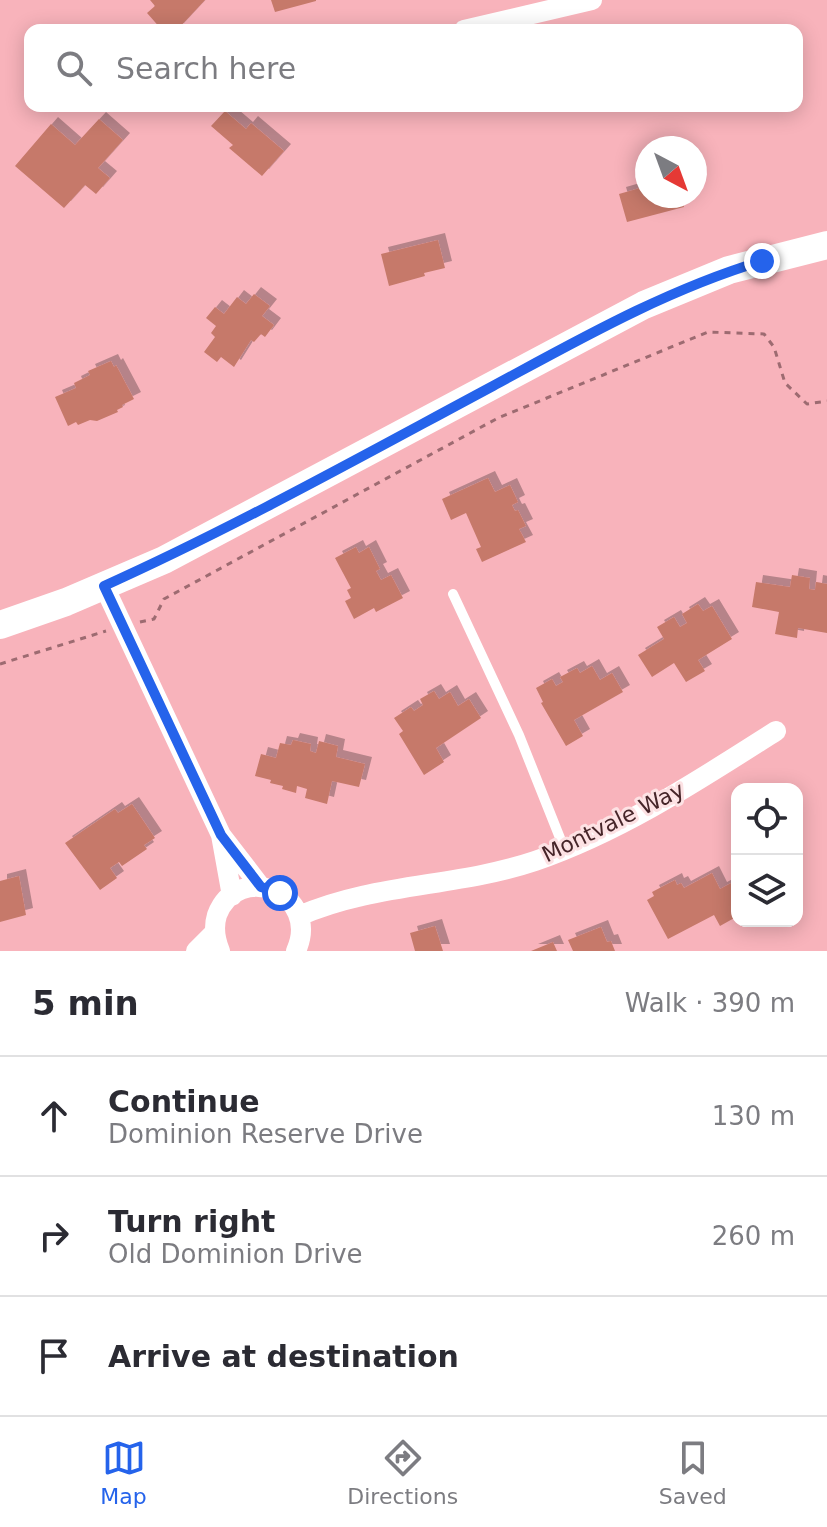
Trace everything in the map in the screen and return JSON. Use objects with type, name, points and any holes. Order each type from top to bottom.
[{"type":"main road","points":[[0,625],[104,586],[177,553],[644,305],[729,270],[827,245]]},
{"type":"street","points":[[490,24],[592,0]]},
{"type":"street","points":[[104,586],[221,835],[261,887]]},
{"type":"street","name":"Montvale Way","points":[[299,916],[327,904],[376,891],[446,883],[535,861],[601,833],[670,798],[776,731]]},
{"type":"street","points":[[221,835],[232,896]]},
{"type":"street","points":[[196,951],[217,942],[218,912],[232,896],[241,890],[261,887],[289,899],[299,916],[301,938],[296,951]]},
{"type":"lane","points":[[453,594],[519,735],[564,848]]},
{"type":"path","points":[[0,664],[154,619],[164,599],[498,418],[708,332],[764,334],[774,347],[785,383],[807,404],[827,401]]},
{"type":"building","points":[[150,0],[205,0],[183,24],[157,24],[147,13],[155,6]]},
{"type":"building","points":[[271,0],[316,0],[316,1],[275,12]]},
{"type":"building","points":[[226,112],[246,129],[251,123],[284,151],[262,176],[229,148],[233,145],[211,126]]},
{"type":"building","points":[[99,119],[123,140],[98,168],[110,178],[96,194],[85,185],[64,208],[15,166],[51,124],[75,145]]},
{"type":"building","points":[[635,189],[635,208],[680,208],[627,222],[619,194]]},
{"type":"building","points":[[438,240],[445,268],[389,286],[381,254]]},
{"type":"building","points":[[254,294],[270,306],[262,316],[274,325],[265,337],[261,334],[254,342],[251,340],[234,367],[221,357],[217,362],[204,352],[215,337],[211,333],[216,326],[206,318],[215,307],[224,314],[237,297],[246,304]]},
{"type":"building","points":[[111,361],[134,399],[122,405],[118,412],[97,421],[90,420],[78,425],[76,422],[68,426],[55,397],[76,388],[74,383],[90,375],[88,371]]},
{"type":"building","points":[[488,478],[495,492],[510,485],[518,502],[512,505],[526,526],[519,529],[526,542],[482,562],[476,549],[481,547],[466,513],[451,520],[442,499]]},
{"type":"building","points":[[356,547],[359,553],[369,547],[380,569],[376,571],[381,580],[391,575],[403,598],[354,619],[345,601],[351,598],[347,590],[351,588],[335,558]]},
{"type":"building","points":[[792,575],[810,578],[809,589],[815,590],[816,582],[827,584],[827,633],[798,628],[797,638],[775,634],[779,612],[752,607],[756,582],[790,587]]},
{"type":"building","points":[[698,604],[703,611],[712,606],[732,639],[698,660],[705,671],[686,682],[674,663],[652,677],[638,655],[664,639],[657,627],[674,617],[680,627],[687,623],[682,614]]},
{"type":"building","points":[[592,666],[600,680],[612,673],[623,692],[574,720],[583,736],[566,746],[541,703],[536,688],[552,679],[556,686],[563,682],[560,677],[577,668],[580,673]]},
{"type":"building","points":[[434,691],[439,699],[450,692],[458,706],[469,699],[481,718],[436,748],[444,762],[424,775],[399,734],[403,731],[394,718],[411,707],[414,711],[423,705],[420,699]]},
{"type":"building","points":[[293,740],[311,744],[310,751],[316,753],[319,741],[338,746],[336,757],[365,764],[359,787],[332,781],[327,804],[305,798],[307,789],[297,786],[296,793],[270,783],[271,780],[255,776],[261,754],[276,758],[280,743],[291,745]]},
{"type":"building","points":[[132,804],[155,838],[144,845],[147,849],[122,866],[119,862],[110,868],[117,878],[100,890],[65,843],[115,809],[118,813]]},
{"type":"building","points":[[712,873],[720,889],[731,883],[731,920],[720,926],[714,915],[668,939],[647,900],[654,896],[652,892],[675,880],[677,885],[681,883],[684,888]]},
{"type":"building","points":[[19,876],[26,915],[0,922],[0,881]]},
{"type":"building","points":[[435,926],[443,951],[415,951],[410,933]]},
{"type":"building","points":[[601,927],[615,951],[573,951],[568,940]]},
{"type":"building","points":[[553,942],[557,951],[531,951]]},
{"type":"route","points":[[280,893],[261,887],[221,835],[104,586],[164,560],[284,498],[644,305],[729,270],[762,261]]}]
